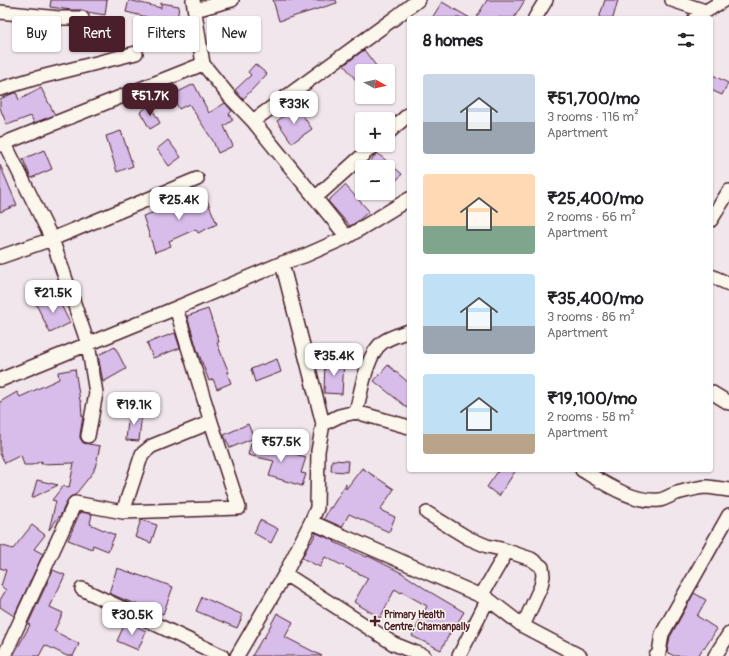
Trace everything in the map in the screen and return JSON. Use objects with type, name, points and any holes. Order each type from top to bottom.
[{"type":"street","points":[[232,0],[194,5],[203,64],[230,97],[253,121],[347,237]]},
{"type":"street","points":[[253,121],[401,14],[418,0]]},
{"type":"street","points":[[536,16],[546,0]]},
{"type":"street","points":[[672,0],[700,15],[724,0]]},
{"type":"street","points":[[0,12],[69,18]]},
{"type":"street","points":[[0,89],[33,79],[136,53]]},
{"type":"street","points":[[88,436],[96,393],[88,344],[52,239],[2,145],[203,64]]},
{"type":"street","points":[[395,127],[407,116]]},
{"type":"street","points":[[316,198],[366,152]]},
{"type":"street","points":[[0,257],[52,239],[197,179]]},
{"type":"street","points":[[713,217],[729,191]]},
{"type":"street","points":[[0,380],[282,263],[304,256],[347,237],[407,200]]},
{"type":"street","points":[[237,656],[284,574],[317,508],[318,451],[323,424],[282,263]]},
{"type":"street","points":[[713,277],[729,284]]},
{"type":"street","points":[[4,656],[75,503],[123,512],[239,508],[176,308]]},
{"type":"street","points":[[356,412],[369,363],[374,353],[382,343],[407,332]]},
{"type":"street","points":[[713,393],[729,403]]},
{"type":"street","points":[[323,424],[339,416],[356,412],[407,426]]},
{"type":"street","points":[[123,512],[142,454],[152,446],[211,422]]},
{"type":"street","points":[[585,472],[628,496],[646,499],[660,500],[673,494],[706,487],[729,490]]},
{"type":"street","points":[[427,513],[468,538],[487,546],[531,559],[542,567],[543,576],[541,586],[523,626]]},
{"type":"street","points":[[656,656],[659,653],[662,634],[729,515]]},
{"type":"street","points":[[310,522],[484,598],[523,626],[580,656]]},
{"type":"street","points":[[459,656],[484,598],[507,551]]},
{"type":"street","points":[[284,574],[391,650],[424,656]]},
{"type":"street","points":[[82,590],[222,656]]},
{"type":"street","points":[[715,656],[729,634]]},
{"type":"building","points":[[51,0],[107,0],[105,15],[82,10],[50,7]]},
{"type":"building","points":[[129,0],[161,8],[161,3],[179,6],[178,16],[143,16],[126,12]]},
{"type":"building","points":[[273,0],[336,0],[337,3],[279,21]]},
{"type":"building","points":[[487,0],[525,0],[515,16],[477,16]]},
{"type":"building","points":[[605,0],[618,0],[614,16],[600,16]]},
{"type":"building","points":[[442,2],[466,16],[433,16]]},
{"type":"building","points":[[364,50],[375,64],[355,64],[355,79],[344,65]]},
{"type":"building","points":[[255,64],[267,74],[243,99],[235,90],[251,75],[248,72]]},
{"type":"building","points":[[713,75],[728,83],[722,95],[713,91]]},
{"type":"building","points":[[194,84],[209,113],[225,103],[232,111],[229,114],[233,120],[224,126],[233,146],[218,153],[213,141],[189,104],[179,109],[172,95]]},
{"type":"building","points":[[41,88],[55,115],[34,123],[31,116],[7,125],[0,108],[0,99],[16,92],[19,100]]},
{"type":"building","points":[[150,105],[160,123],[150,129],[140,112]]},
{"type":"building","points":[[297,107],[312,129],[292,143],[277,121]]},
{"type":"building","points":[[121,131],[133,166],[117,172],[106,136]]},
{"type":"building","points":[[168,140],[181,157],[169,166],[157,149]]},
{"type":"building","points":[[44,150],[52,169],[31,178],[23,159]]},
{"type":"building","points":[[377,153],[385,160],[372,160]]},
{"type":"building","points":[[0,165],[17,205],[0,212]]},
{"type":"building","points":[[395,168],[402,174],[395,182]]},
{"type":"building","points":[[345,185],[355,196],[355,200],[359,200],[369,211],[350,226],[328,201]]},
{"type":"building","points":[[204,193],[217,224],[198,233],[196,229],[169,241],[171,246],[155,252],[143,216],[179,202],[180,204]]},
{"type":"building","points":[[56,295],[70,323],[50,333],[36,304]]},
{"type":"building","points":[[208,309],[219,342],[217,343],[229,373],[227,373],[231,383],[217,389],[213,379],[209,381],[187,316]]},
{"type":"building","points":[[175,333],[180,348],[153,358],[147,343]]},
{"type":"building","points":[[115,347],[126,369],[103,382],[98,355]]},
{"type":"building","points":[[277,359],[281,372],[255,382],[251,369]]},
{"type":"building","points":[[325,360],[344,361],[342,394],[324,393]]},
{"type":"building","points":[[388,365],[407,381],[407,407],[374,381]]},
{"type":"building","points":[[75,369],[83,416],[80,438],[83,443],[100,446],[94,471],[75,495],[68,499],[61,514],[49,530],[56,501],[52,500],[63,486],[69,488],[74,463],[41,464],[42,461],[32,465],[24,465],[21,455],[5,463],[0,454],[0,402],[17,392],[20,397],[59,379],[58,372]]},
{"type":"building","points":[[129,411],[142,412],[139,441],[126,440]]},
{"type":"building","points":[[248,424],[254,438],[230,448],[224,435]]},
{"type":"building","points":[[256,442],[306,457],[301,473],[306,474],[302,486],[269,476],[274,461],[248,455],[251,443]]},
{"type":"building","points":[[332,460],[348,461],[347,472],[331,471]]},
{"type":"building","points":[[362,468],[394,489],[380,510],[395,517],[389,532],[349,514],[342,527],[324,519],[330,507],[331,508],[346,484],[346,489]]},
{"type":"building","points":[[498,472],[515,472],[499,496],[487,487]]},
{"type":"building","points":[[37,480],[58,485],[32,498]]},
{"type":"building","points":[[80,512],[92,514],[90,524],[115,535],[108,551],[93,545],[92,549],[68,540]]},
{"type":"building","points":[[141,520],[157,525],[151,543],[135,537]]},
{"type":"building","points":[[260,520],[278,529],[271,543],[254,533]]},
{"type":"building","points":[[32,525],[45,535],[34,549],[43,554],[14,616],[0,607],[0,600],[6,590],[1,586],[6,570],[0,568],[0,545],[13,549]]},
{"type":"building","points":[[316,533],[402,573],[464,612],[452,632],[451,631],[441,650],[412,636],[427,606],[395,589],[380,618],[354,602],[368,578],[325,557],[320,567],[302,558]]},
{"type":"building","points":[[117,568],[173,587],[163,614],[109,593]]},
{"type":"building","points":[[53,570],[65,575],[50,607],[63,613],[54,631],[79,644],[73,656],[67,656],[45,645],[39,656],[13,656],[30,625],[28,624]]},
{"type":"building","points":[[694,593],[706,600],[697,616],[717,629],[698,656],[674,656],[667,652],[670,637]]},
{"type":"building","points":[[202,597],[243,615],[237,628],[196,611]]},
{"type":"building","points":[[277,613],[293,622],[285,637],[322,656],[252,656],[263,637],[264,638]]},
{"type":"building","points":[[126,621],[146,631],[138,650],[117,641]]},
{"type":"place","name":"Primary Health Centre, Chamanpally","points":[[375,621]]}]
